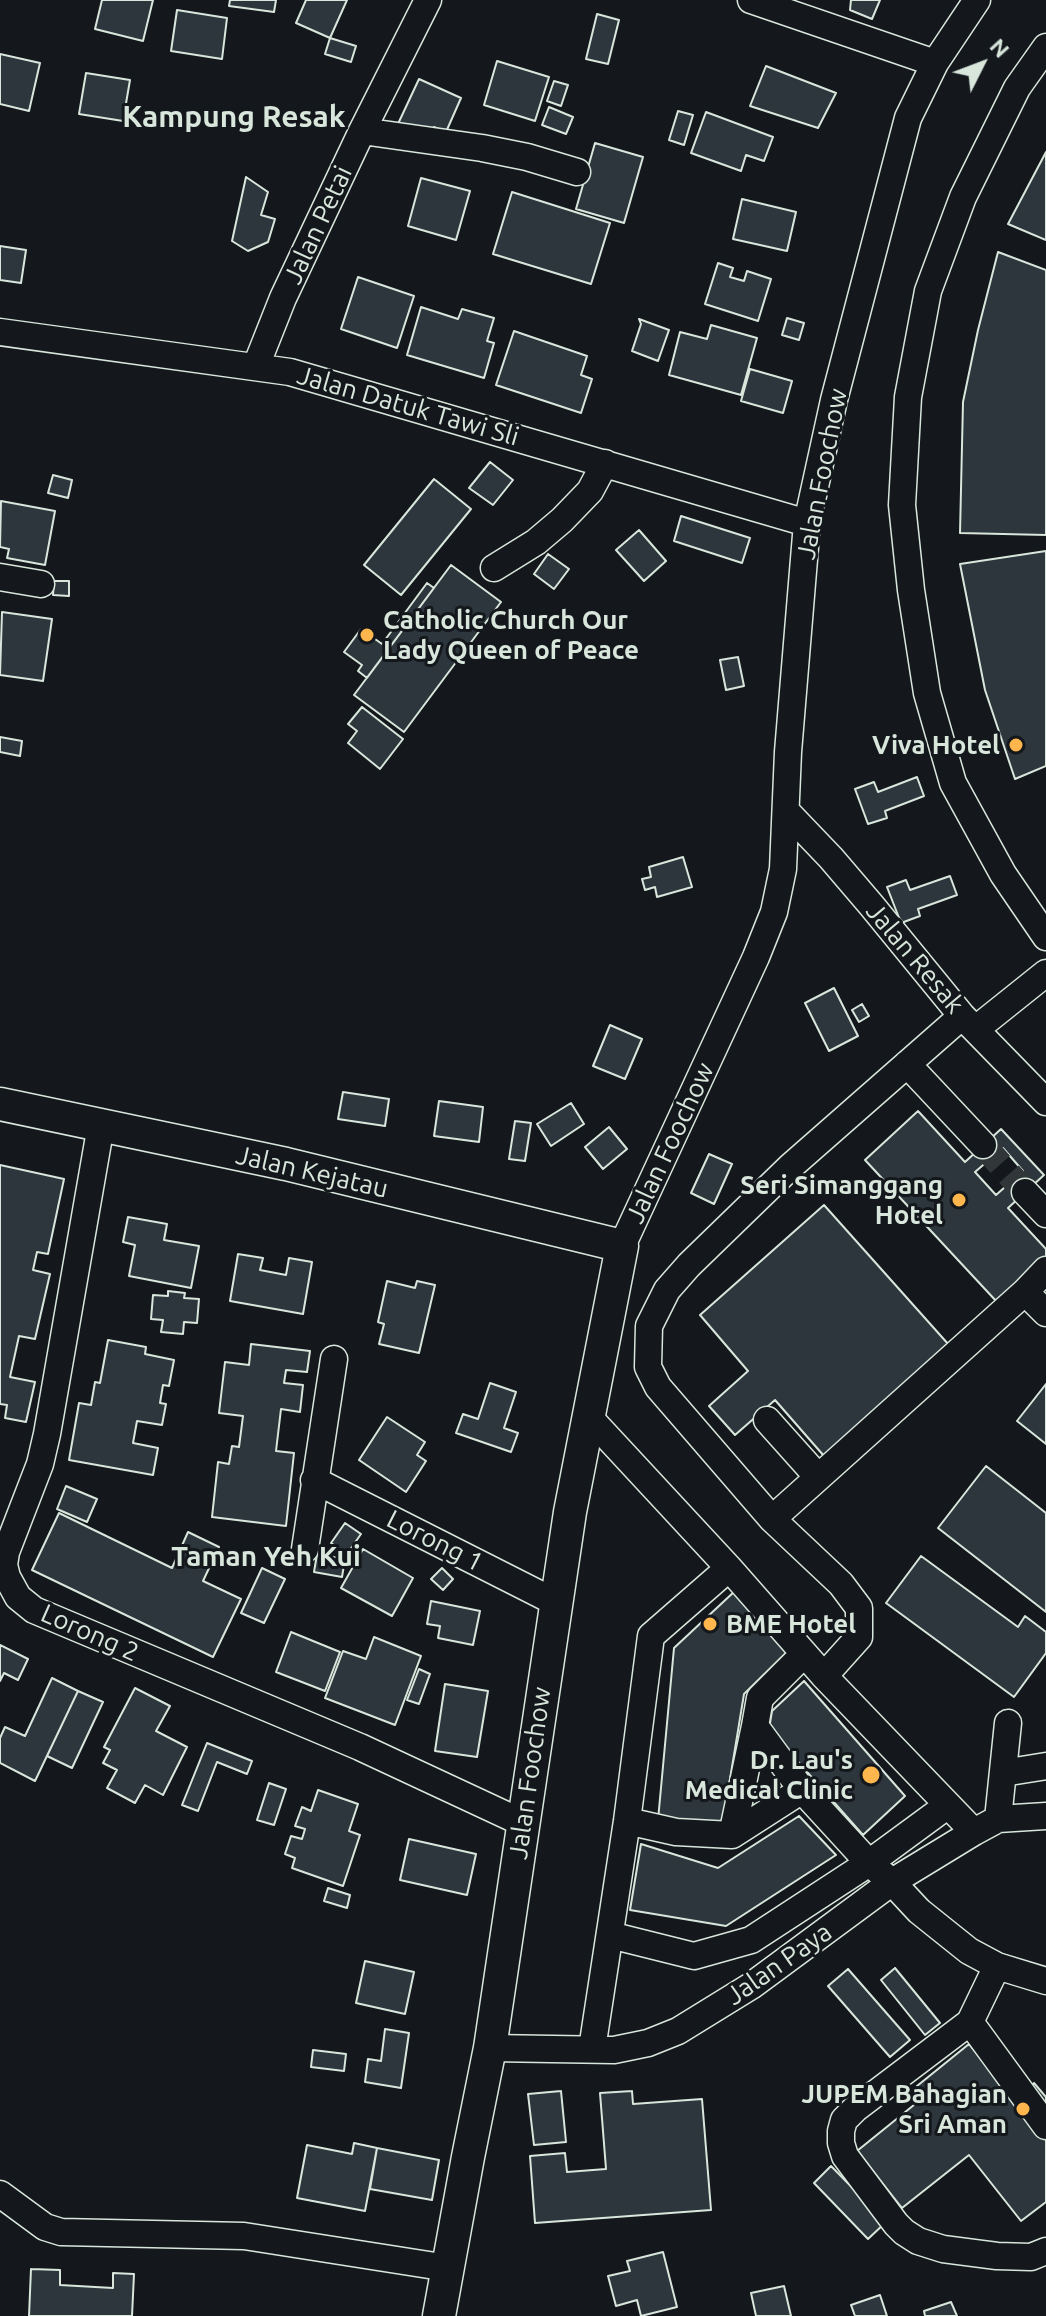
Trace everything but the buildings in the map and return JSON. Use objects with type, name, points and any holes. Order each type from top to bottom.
[{"type":"main road","name":"Jalan Kejatau","points":[[0,1104],[286,1164],[622,1246]]},
{"type":"main road","name":"Jalan Foochow","points":[[439,2316],[490,2048],[555,1602],[622,1246]]},
{"type":"street","name":"Jalan Petai","points":[[256,366],[283,298],[428,0]]},
{"type":"street","points":[[751,0],[935,63]]},
{"type":"street","name":"Jalan Foochow","points":[[622,1246],[774,912],[783,869],[788,752],[807,523],[834,400],[908,118],[935,63],[977,0]]},
{"type":"street","points":[[1046,47],[1017,88],[963,197],[928,291],[908,397],[902,505],[927,693],[953,783],[1003,874],[1046,937]]},
{"type":"street","points":[[362,131],[482,148],[577,172]]},
{"type":"street","name":"Jalan Datuk Tawi Sli","points":[[0,332],[290,372],[807,523]]},
{"type":"street","points":[[494,568],[536,542],[562,520],[590,491],[605,463]]},
{"type":"street","points":[[0,577],[41,584]]},
{"type":"street","name":"Jalan Resak","points":[[786,811],[831,858],[969,1022],[1046,1102]]},
{"type":"street","points":[[824,1676],[859,1637],[859,1608],[841,1584],[772,1519],[658,1387],[648,1367],[649,1326],[667,1290],[689,1265],[790,1167],[907,1064],[1046,973]]},
{"type":"street","points":[[907,1064],[983,1145]]},
{"type":"street","name":"Lorong 2","points":[[101,1125],[40,1464],[6,1552],[4,1565],[7,1577],[18,1597],[34,1610],[360,1747],[523,1823]]},
{"type":"street","points":[[1025,1192],[1046,1214]]},
{"type":"street","points":[[772,1519],[1046,1270]]},
{"type":"street","points":[[1025,1292],[1046,1313]]},
{"type":"street","points":[[305,1549],[334,1359]]},
{"type":"street","points":[[588,1416],[824,1676],[974,1832]]},
{"type":"street","points":[[767,1420],[818,1477]]},
{"type":"street","name":"Lorong 1","points":[[314,1480],[555,1602]]},
{"type":"street","points":[[592,2049],[627,1821],[651,1636],[729,1568]]},
{"type":"street","points":[[732,1835],[760,1698],[804,1654]]},
{"type":"street","points":[[998,1819],[1008,1723]]},
{"type":"street","points":[[755,1726],[802,1790],[869,1863],[919,1911],[969,1951],[997,1966],[1046,1981]]},
{"type":"street","points":[[1003,1773],[1046,1766]]},
{"type":"street","points":[[627,1821],[676,1832],[732,1835],[802,1790]]},
{"type":"street","points":[[610,1935],[694,1956],[751,1940],[869,1863],[948,1805]]},
{"type":"street","name":"Jalan Paya","points":[[490,2048],[614,2050],[648,2043],[678,2031],[751,1986],[892,1882],[974,1832],[998,1819],[1046,1816]]},
{"type":"street","points":[[997,1966],[970,2022],[855,2109],[844,2120],[841,2143],[845,2156],[896,2224],[918,2241],[943,2249],[997,2256],[1031,2257],[1046,2251]]},
{"type":"street","points":[[970,2022],[1046,2126]]},
{"type":"street","points":[[0,2194],[45,2227],[61,2232],[244,2236],[448,2268]]},
{"type":"tunnel","points":[[983,1145],[1025,1192]]},
{"type":"place","name":"Catholic Church Our Lady Queen of Peace","points":[[367,635]]},
{"type":"place","name":"Viva Hotel","points":[[1016,745]]},
{"type":"place","name":"Seri Simanggang Hotel","points":[[959,1200]]},
{"type":"place","name":"BME Hotel","points":[[710,1624]]},
{"type":"place","name":"Dr. Lau's Medical Clinic","points":[[871,1775]]},
{"type":"place","name":"JUPEM Bahagian Sri Aman","points":[[1023,2109]]},
{"type":"district","name":"Kampung Resak","points":[[234,117]]},
{"type":"district","name":"Taman Yeh Kui","points":[[266,1557]]}]
